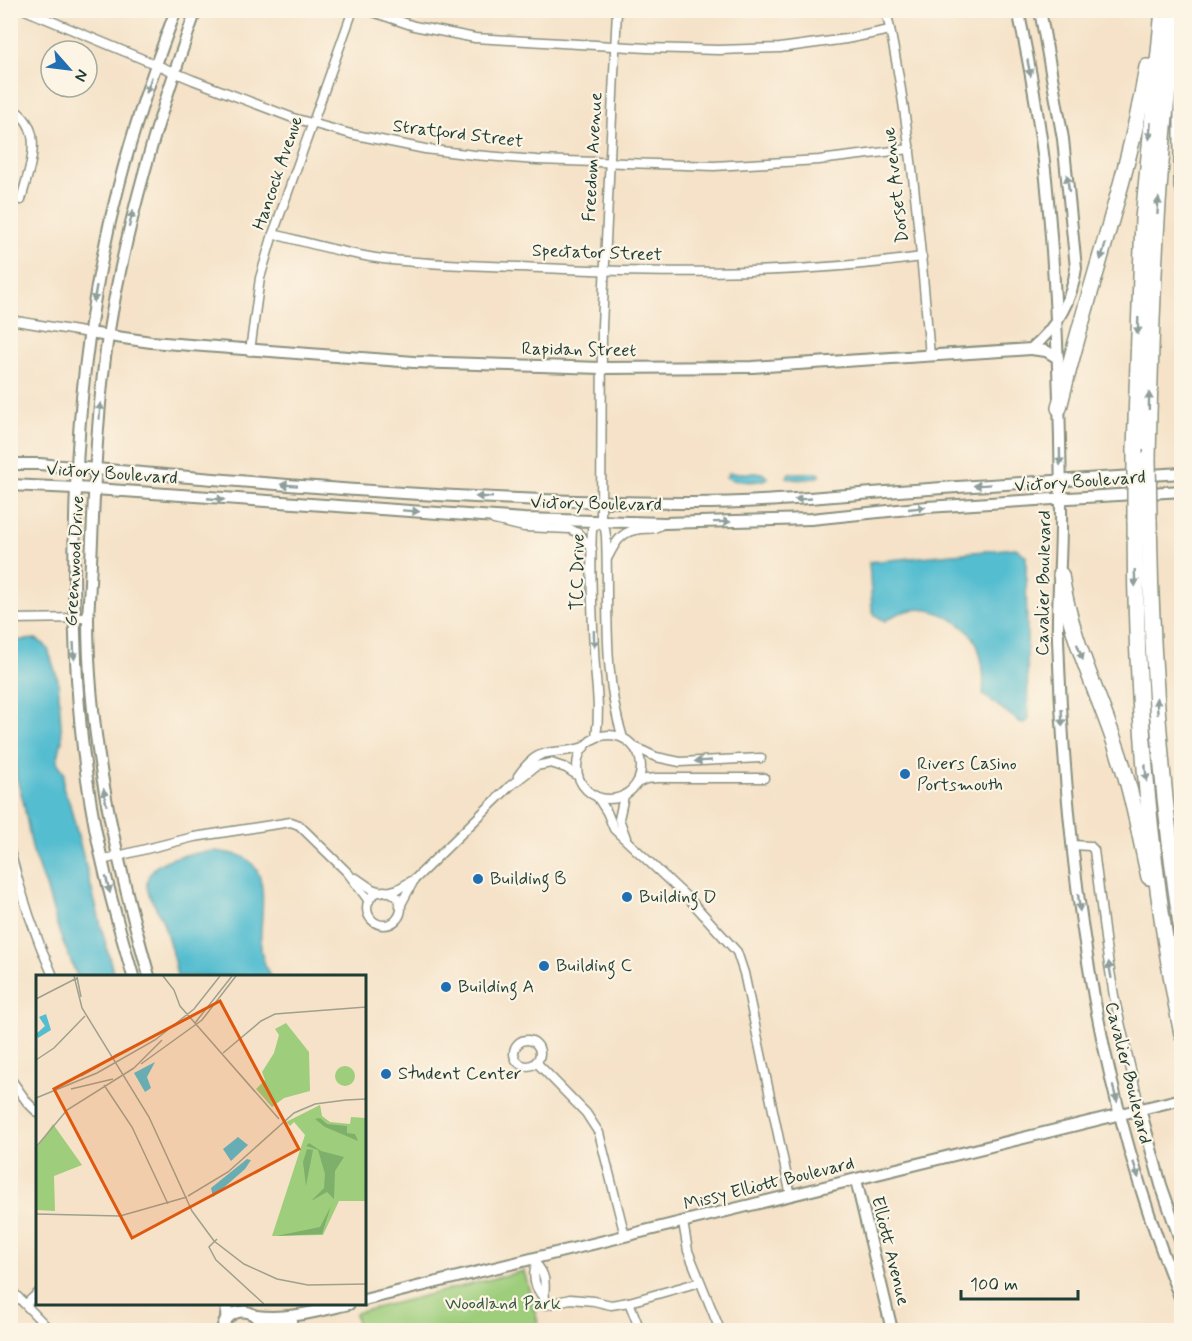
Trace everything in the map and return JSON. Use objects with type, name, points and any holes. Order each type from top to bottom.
[{"type":"highway","points":[[1059,408],[1074,345],[1127,169],[1142,98],[1156,10]]},
{"type":"highway","points":[[1163,10],[1143,219],[1135,450],[1160,753],[1182,931]]},
{"type":"highway","points":[[1179,10],[1182,27]]},
{"type":"highway","points":[[1169,969],[1150,818],[1137,647],[1142,519],[1148,459],[1151,323],[1160,176],[1169,69],[1179,10]]},
{"type":"highway","points":[[1182,56],[1182,187]]},
{"type":"highway","points":[[1061,575],[1070,624],[1130,790],[1182,1034]]},
{"type":"main road","name":"Greenwood Drive","points":[[133,975],[102,860],[91,804],[79,718],[73,617],[76,468],[82,383],[98,276],[118,187],[156,64],[176,10]]},
{"type":"main road","name":"Greenwood Drive","points":[[149,975],[117,857],[98,751],[88,644],[88,618],[99,417],[108,337],[120,266],[140,184],[174,72],[196,10]]},
{"type":"main road","name":"Cavalier Boulevard","points":[[1018,10],[1035,98],[1046,176],[1056,321],[1061,480],[1059,658],[1063,747],[1081,925],[1093,1000],[1120,1114],[1163,1254],[1182,1302]]},
{"type":"main road","points":[[1031,349],[1056,321],[1065,306],[1074,283],[1076,268],[1063,140],[1040,10]]},
{"type":"main road","name":"Rapidan Street","points":[[89,333],[151,342],[250,351],[426,363],[601,368],[752,366],[1031,349]]},
{"type":"main road","points":[[1031,349],[1046,351],[1058,358]]},
{"type":"main road","name":"Victory Boulevard","points":[[10,464],[231,482],[365,490],[601,502],[682,503],[783,501],[1182,473]]},
{"type":"main road","name":"Victory Boulevard","points":[[10,485],[76,487],[479,517],[664,523],[811,519],[927,507],[1182,491]]},
{"type":"main road","name":"Missy Elliott Boulevard","points":[[366,1300],[535,1261],[625,1236],[1182,1099]]},
{"type":"main road","name":"Cavalier Boulevard","points":[[1140,1109],[1161,1185],[1182,1245]]},
{"type":"main road","name":"Elliott Avenue","points":[[856,1180],[892,1330]]},
{"type":"main road","points":[[222,1326],[227,1305]]},
{"type":"main road","points":[[222,1326],[237,1311],[250,1311],[277,1318],[298,1316],[345,1305]]},
{"type":"main road","points":[[250,1311],[262,1330]]},
{"type":"main road","points":[[271,1330],[298,1316]]},
{"type":"street","name":"Stratford Street","points":[[25,10],[249,102],[312,124],[425,149],[474,155],[609,163],[714,166],[819,160],[910,148]]},
{"type":"street","name":"Hancock Avenue","points":[[250,351],[260,278],[273,234],[353,10]]},
{"type":"street","points":[[367,10],[414,26],[475,38],[615,47],[720,50],[770,48],[819,43],[890,30]]},
{"type":"street","name":"Freedom Avenue","points":[[601,521],[601,368],[604,271],[617,10]]},
{"type":"street","name":"Dorset Avenue","points":[[886,10],[910,148],[930,356]]},
{"type":"street","points":[[10,107],[25,117],[30,125],[34,141],[21,200]]},
{"type":"street","name":"Spectator Street","points":[[273,234],[346,253],[393,260],[604,271],[700,273],[784,271],[833,268],[922,257]]},
{"type":"street","points":[[10,320],[89,333]]},
{"type":"street","points":[[479,517],[524,527],[570,529],[578,533],[592,549]]},
{"type":"street","name":"TCC Drive","points":[[596,737],[599,700],[594,651],[592,529],[601,521],[605,529],[607,560],[610,680],[623,738]]},
{"type":"street","points":[[607,560],[615,543],[624,535],[634,530],[653,530],[664,523]]},
{"type":"street","points":[[10,619],[88,618]]},
{"type":"street","points":[[761,758],[680,762],[656,757],[616,735],[605,735],[596,737],[584,747],[579,754],[576,766],[582,785],[589,793],[608,800],[624,796],[637,783],[646,778],[764,778]]},
{"type":"street","points":[[510,786],[536,755],[548,752],[569,752],[584,747]]},
{"type":"street","points":[[635,747],[642,768],[637,783]]},
{"type":"street","points":[[415,879],[400,906],[395,921],[385,925],[374,922],[368,912],[369,901],[372,897],[415,879],[510,786],[536,766],[551,763],[566,768],[578,776]]},
{"type":"street","points":[[624,796],[619,819],[626,838]]},
{"type":"street","points":[[598,798],[614,829],[691,902],[737,952],[749,996],[791,1196]]},
{"type":"street","points":[[102,860],[194,837],[291,822],[299,825],[348,873],[369,901]]},
{"type":"street","name":"Cavalier Boulevard","points":[[1072,845],[1090,846],[1094,850],[1114,996],[1140,1109]]},
{"type":"street","points":[[10,851],[15,888],[53,975]]},
{"type":"street","points":[[348,873],[372,889],[396,897],[400,906]]},
{"type":"street","points":[[536,1062],[586,1113],[599,1133],[625,1236]]},
{"type":"street","points":[[10,1078],[36,1111]]},
{"type":"street","points":[[683,1222],[688,1251],[720,1330]]},
{"type":"street","points":[[535,1261],[543,1272],[547,1288],[545,1302],[570,1299],[611,1305],[700,1282]]},
{"type":"street","points":[[10,1289],[50,1330]]},
{"type":"street","points":[[26,1305],[36,1295]]},
{"type":"street","points":[[629,1302],[640,1330]]},
{"type":"green space","name":"Woodland Park","points":[[524,1271],[540,1330],[358,1330],[355,1313]]},
{"type":"water","points":[[729,473],[762,473],[768,478],[747,482],[726,477]]},
{"type":"water","points":[[789,473],[818,473],[821,475],[799,479],[787,477]]},
{"type":"water","points":[[1016,548],[1026,556],[1028,720],[1024,723],[983,695],[983,667],[978,647],[971,634],[958,623],[937,612],[920,609],[903,612],[885,621],[875,615],[872,609],[869,562]]},
{"type":"water","points":[[36,639],[44,644],[48,649],[58,680],[62,740],[57,762],[64,772],[63,788],[69,801],[114,975],[77,975],[59,932],[32,848],[16,776],[15,727],[10,706],[10,641]]},
{"type":"water","points":[[215,851],[236,854],[247,859],[255,867],[260,877],[263,901],[261,949],[270,975],[177,975],[163,922],[147,888],[147,883],[150,874],[164,862],[197,853]]},
{"type":"place","name":"Rivers Casino Portsmouth","points":[[905,774]]},
{"type":"place","name":"Building B","points":[[478,879]]},
{"type":"place","name":"Building D","points":[[627,897]]},
{"type":"place","name":"Building C","points":[[544,966]]},
{"type":"place","name":"Building A","points":[[446,987]]},
{"type":"place","name":"Student Center","points":[[386,1074]]}]
